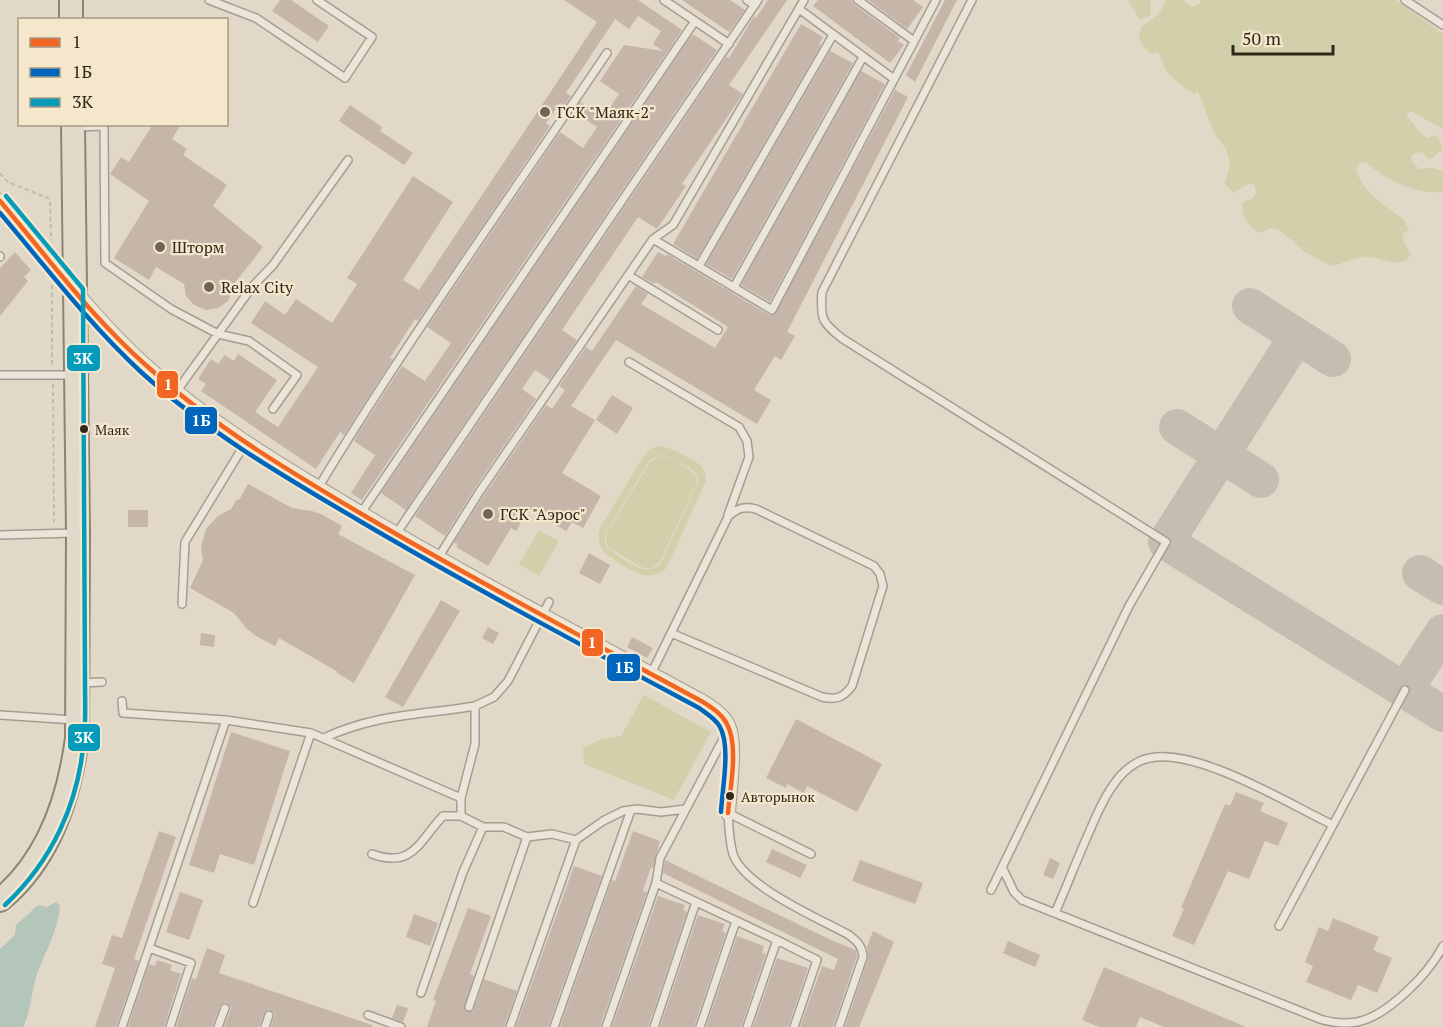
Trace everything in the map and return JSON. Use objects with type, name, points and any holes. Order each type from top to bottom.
[{"type":"main road","points":[[71,0],[71,18]]},
{"type":"main road","points":[[0,900],[27,873],[42,850],[57,820],[73,766],[78,683],[78,533],[73,126]]},
{"type":"street","points":[[0,201],[114,335],[176,392],[246,442],[318,488],[438,559],[703,702],[724,718],[729,727],[731,741],[728,813]]},
{"type":"lane","points":[[209,0],[256,18],[345,78],[372,37],[317,0]]},
{"type":"lane","points":[[664,0],[729,44]]},
{"type":"lane","points":[[396,534],[757,3],[747,0]]},
{"type":"lane","points":[[438,559],[480,491],[653,239],[673,225],[804,0]]},
{"type":"lane","points":[[858,0],[914,40]]},
{"type":"lane","points":[[972,0],[822,292],[821,312],[827,327],[843,339],[1166,542],[1129,606],[991,891]]},
{"type":"lane","points":[[1406,0],[1443,25]]},
{"type":"lane","points":[[653,239],[772,310],[934,1]]},
{"type":"lane","points":[[799,9],[894,79]]},
{"type":"lane","points":[[361,513],[695,21]]},
{"type":"lane","points":[[699,266],[833,35]]},
{"type":"lane","points":[[318,488],[348,438],[417,334],[607,53]]},
{"type":"lane","points":[[734,287],[864,57]]},
{"type":"lane","points":[[73,126],[104,126],[105,262],[171,309],[218,334],[249,341],[297,375],[273,409]]},
{"type":"lane","points":[[176,392],[252,287],[273,265],[348,160]]},
{"type":"lane","points":[[628,275],[718,330]]},
{"type":"lane","points":[[629,362],[739,427],[747,441],[749,457],[728,517],[651,674]]},
{"type":"lane","points":[[0,375],[76,375]]},
{"type":"lane","points":[[182,604],[185,542],[246,442]]},
{"type":"lane","points":[[671,633],[822,698],[834,700],[846,695],[852,686],[880,599],[883,586],[880,574],[874,566],[756,509],[746,507],[735,510],[728,517]]},
{"type":"lane","points":[[0,535],[78,533]]},
{"type":"lane","points":[[324,738],[345,728],[369,721],[475,706],[494,697],[508,681],[549,602]]},
{"type":"lane","points":[[78,683],[102,681]]},
{"type":"lane","points":[[1279,926],[1405,690]]},
{"type":"lane","points":[[122,701],[123,713],[226,720],[311,733],[461,798]]},
{"type":"lane","points":[[461,816],[461,798],[475,744],[475,706]]},
{"type":"lane","points":[[0,715],[77,720]]},
{"type":"lane","points":[[122,1027],[226,720]]},
{"type":"lane","points":[[606,1027],[656,883],[660,858],[729,727]]},
{"type":"lane","points":[[253,903],[311,733]]},
{"type":"lane","points":[[1055,913],[1101,804],[1110,789],[1127,769],[1150,758],[1168,757],[1192,761],[1236,778],[1333,825]]},
{"type":"lane","points":[[510,1027],[576,840],[603,821],[623,811],[637,809],[661,812],[686,809]]},
{"type":"lane","points":[[554,1027],[631,810]]},
{"type":"lane","points":[[811,854],[728,813],[729,834],[734,856],[747,874],[767,890],[849,935],[858,941],[862,948],[863,957],[839,1027]]},
{"type":"lane","points":[[372,854],[385,859],[400,859],[415,851],[442,816],[461,816],[483,826],[504,827],[526,837],[552,834],[576,840]]},
{"type":"lane","points":[[421,993],[463,872],[483,826]]},
{"type":"lane","points":[[469,1007],[526,837]]},
{"type":"lane","points":[[1002,867],[1018,897],[1320,1020],[1343,1023],[1365,1020],[1404,995],[1425,974],[1443,946]]},
{"type":"lane","points":[[656,883],[817,960],[794,1027]]},
{"type":"lane","points":[[654,1027],[696,902]]},
{"type":"lane","points":[[700,1027],[736,921]]},
{"type":"lane","points":[[747,1027],[777,940]]},
{"type":"lane","points":[[148,948],[191,963],[170,1027]]},
{"type":"lane","points":[[218,1027],[225,1008]]},
{"type":"lane","points":[[265,1027],[269,1015]]},
{"type":"lane","points":[[368,1015],[401,1027]]},
{"type":"path","points":[[0,173],[8,182],[51,199]]},
{"type":"shaded area","points":[[1128,0],[1150,0],[1149,17],[1139,19]]},
{"type":"shaded area","points":[[1166,0],[1184,0],[1194,7],[1201,0],[1396,0],[1443,34],[1443,129],[1411,111],[1406,114],[1420,133],[1428,138],[1433,135],[1437,137],[1442,145],[1442,150],[1431,159],[1418,152],[1412,155],[1411,160],[1419,169],[1433,168],[1443,171],[1443,191],[1424,191],[1402,185],[1381,174],[1366,162],[1361,162],[1356,168],[1358,176],[1368,191],[1403,219],[1409,230],[1403,234],[1403,241],[1411,254],[1407,259],[1396,262],[1363,257],[1331,266],[1305,252],[1281,231],[1270,228],[1260,233],[1249,224],[1244,217],[1242,203],[1253,198],[1256,192],[1254,184],[1248,184],[1234,193],[1225,184],[1230,164],[1226,149],[1214,133],[1198,91],[1194,94],[1175,80],[1166,70],[1157,52],[1153,54],[1146,50],[1139,39],[1141,27],[1153,19]]},
{"type":"shaded area","points":[[658,446],[688,457],[702,467],[706,481],[667,567],[660,573],[644,575],[605,553],[600,544],[599,533],[601,526],[650,449]],"holes":[[[659,455],[693,471],[697,476],[697,484],[661,563],[655,568],[642,568],[609,549],[605,544],[605,535],[649,461]]]},
{"type":"shaded area","points":[[659,456],[685,466],[696,477],[696,484],[660,562],[651,569],[641,567],[608,547],[606,542],[607,532],[650,462]]},
{"type":"shaded area","points":[[539,530],[559,541],[539,576],[519,564]]},
{"type":"shaded area","points":[[644,695],[711,732],[674,800],[584,764],[583,748],[601,739],[621,736]]},
{"type":"shaded area","points":[[56,902],[60,906],[56,926],[36,977],[28,1015],[23,1027],[0,1027],[0,949],[15,935],[16,925],[38,905],[47,907]]},
{"type":"building","points":[[280,0],[291,0],[329,26],[318,42],[272,11]]},
{"type":"building","points":[[564,0],[638,0],[682,30],[362,500],[351,493],[375,455],[354,441],[357,435],[402,366],[425,381],[451,343],[427,327],[560,132],[583,148],[597,127],[574,112],[580,102],[603,118],[619,94],[600,81],[624,45],[663,51],[653,44],[661,31],[638,16],[629,29],[615,19],[566,93],[571,96],[564,106],[560,103],[546,123],[550,126],[418,321],[415,319],[390,358],[393,359],[344,435],[340,432],[316,469],[201,391],[206,384],[198,379],[211,359],[218,364],[225,355],[234,361],[238,354],[277,380],[255,412],[278,427],[318,367],[251,323],[265,301],[285,315],[296,299],[332,323],[357,284],[347,278],[413,176],[453,202],[403,280],[419,290],[597,22]]},
{"type":"building","points":[[682,0],[730,0],[745,10],[729,32]]},
{"type":"building","points":[[768,0],[787,0],[729,85],[743,94],[682,184],[686,186],[657,229],[638,217],[562,330],[577,340],[550,380],[535,370],[522,389],[536,399],[445,536],[415,516],[726,57],[729,58],[754,16],[756,18]]},
{"type":"building","points":[[818,0],[852,0],[855,5],[900,38],[898,41],[904,45],[890,63],[813,6]]},
{"type":"building","points":[[868,0],[913,0],[923,7],[907,29]]},
{"type":"building","points":[[945,0],[957,0],[915,82],[906,75]]},
{"type":"building","points":[[801,24],[823,37],[819,44],[821,45],[697,259],[673,244]]},
{"type":"building","points":[[694,35],[717,50],[406,510],[381,493],[691,36]]},
{"type":"building","points":[[830,51],[853,63],[732,279],[706,264]]},
{"type":"building","points":[[861,71],[885,84],[770,302],[741,285]]},
{"type":"building","points":[[895,90],[908,97],[787,332],[795,336],[781,360],[775,356],[754,390],[771,400],[757,424],[616,340],[571,406],[595,420],[562,473],[601,496],[583,528],[572,522],[566,531],[529,509],[516,531],[511,528],[488,566],[456,547],[458,545],[454,542],[546,405],[552,409],[565,390],[559,386],[586,347],[592,351],[636,286],[648,294],[641,304],[715,348],[728,327],[656,282],[654,284],[642,277],[658,252],[666,256],[667,254],[769,315],[775,314]]},
{"type":"building","points":[[350,105],[382,127],[380,131],[413,153],[404,165],[339,121]]},
{"type":"building","points":[[152,126],[180,126],[172,139],[187,149],[183,155],[227,185],[213,206],[263,247],[234,284],[228,301],[218,308],[206,310],[194,305],[186,296],[184,284],[156,267],[149,280],[114,258],[149,201],[110,174],[121,157],[129,162]]},
{"type":"building","points":[[15,252],[31,270],[24,277],[28,281],[0,316],[0,268]]},
{"type":"building","points":[[612,395],[633,408],[617,434],[596,420]]},
{"type":"building","points":[[248,484],[292,508],[323,515],[342,526],[338,534],[415,575],[354,683],[279,638],[275,646],[256,636],[234,613],[190,588],[203,560],[201,546],[206,529],[218,516],[231,509]]},
{"type":"building","points":[[128,510],[148,510],[148,527],[128,527]]},
{"type":"building","points":[[589,553],[610,565],[600,584],[579,573]]},
{"type":"building","points":[[441,600],[460,611],[403,707],[385,697]]},
{"type":"building","points":[[488,627],[499,633],[493,644],[482,638]]},
{"type":"building","points":[[201,633],[215,635],[214,647],[200,645]]},
{"type":"building","points":[[632,637],[653,648],[647,658],[627,647]]},
{"type":"building","points":[[796,719],[882,764],[857,812],[807,786],[804,793],[787,784],[786,788],[766,778]]},
{"type":"building","points":[[231,732],[290,751],[254,865],[220,854],[214,873],[189,865]]},
{"type":"building","points":[[1236,792],[1264,803],[1260,811],[1288,823],[1278,846],[1265,841],[1249,879],[1228,871],[1194,945],[1172,936],[1184,909],[1181,908],[1225,804],[1230,806]]},
{"type":"building","points":[[159,831],[176,837],[134,959],[139,961],[116,1027],[95,1027],[115,968],[102,964],[112,935],[122,938]]},
{"type":"building","points":[[633,831],[660,841],[653,868],[651,867],[643,891],[647,892],[600,1027],[560,1027],[612,880],[615,881]]},
{"type":"building","points":[[772,849],[807,865],[800,878],[766,862]]},
{"type":"building","points":[[1050,858],[1060,863],[1053,879],[1043,875]]},
{"type":"building","points":[[665,860],[856,950],[857,956],[833,1027],[800,1027],[822,966],[834,970],[838,959],[663,873]]},
{"type":"building","points":[[860,860],[923,883],[915,904],[852,881]]},
{"type":"building","points":[[574,866],[602,876],[548,1027],[516,1027]]},
{"type":"building","points":[[180,892],[203,900],[189,940],[166,932]]},
{"type":"building","points":[[658,896],[685,905],[683,910],[687,912],[648,1027],[612,1027]]},
{"type":"building","points":[[468,908],[491,916],[470,974],[474,976],[464,1009],[468,1012],[473,1011],[484,979],[517,991],[504,1027],[427,1027],[436,1001],[433,1000]]},
{"type":"building","points":[[414,914],[438,923],[430,946],[406,937]]},
{"type":"building","points":[[698,915],[725,924],[722,931],[726,933],[694,1027],[660,1027]]},
{"type":"building","points":[[1333,918],[1379,937],[1373,950],[1392,958],[1377,993],[1358,985],[1351,1000],[1306,982],[1313,966],[1305,962],[1319,927],[1328,931]]},
{"type":"building","points":[[873,931],[894,942],[859,1027],[845,1027],[868,959],[867,947]]},
{"type":"building","points":[[737,936],[764,946],[762,953],[766,954],[741,1027],[706,1027]]},
{"type":"building","points":[[1008,941],[1040,955],[1035,967],[1003,953]]},
{"type":"building","points":[[207,948],[225,955],[219,973],[372,1025],[372,1027],[271,1027],[275,1014],[268,1009],[259,1027],[224,1027],[231,1008],[225,1002],[220,1006],[212,1027],[176,1027],[192,978],[196,979]]},
{"type":"building","points":[[777,958],[808,968],[788,1027],[753,1027]]},
{"type":"building","points":[[157,960],[172,965],[170,970],[181,974],[164,1027],[128,1027],[149,964],[155,966]]},
{"type":"building","points":[[1104,967],[1246,1027],[1164,1027],[1140,1017],[1136,1027],[1099,1027],[1082,1020]]},
{"type":"building","points":[[397,1005],[408,1008],[403,1022],[392,1018]]},
{"type":"taxiway","points":[[1250,306],[1333,359]]},
{"type":"taxiway","points":[[1297,336],[1166,542],[1443,714]]},
{"type":"taxiway","points":[[1177,427],[1261,480]]},
{"type":"taxiway","points":[[1420,573],[1443,587]]},
{"type":"taxiway","points":[[1405,690],[1443,632]]},
{"type":"transit line","name":"3К","points":[[5,905],[36,869],[60,829],[76,785],[85,731],[83,289],[6,196]]},
{"type":"transit line","name":"1","points":[[0,201],[108,328],[148,367],[225,428],[308,482],[407,540],[703,702],[722,717],[731,733],[733,756],[728,813]]},
{"type":"transit line","name":"1Б","points":[[0,213],[68,295],[122,354],[166,393],[218,433],[302,487],[400,545],[699,708],[711,717],[720,727],[725,746],[721,812]]},
{"type":"place","name":"ГСК \"Маяк-2\"","points":[[545,112]]},
{"type":"place","name":"Шторм","points":[[160,247]]},
{"type":"place","name":"Relax City","points":[[209,287]]},
{"type":"place","name":"Маяк","points":[[84,429]]},
{"type":"place","name":"ГСК \"Аэрос\"","points":[[488,514]]},
{"type":"place","name":"Авторынок","points":[[730,796]]}]
